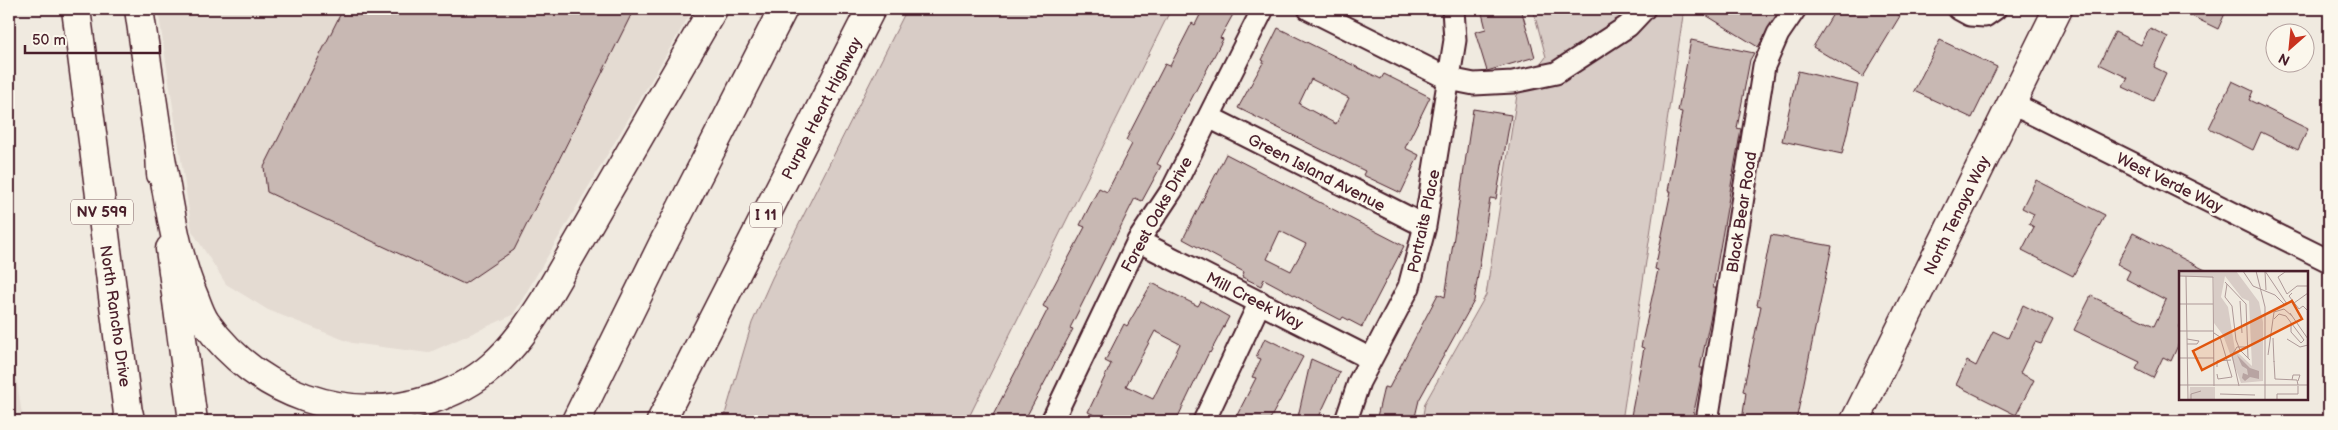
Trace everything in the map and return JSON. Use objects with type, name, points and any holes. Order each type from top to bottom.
[{"type":"main road","name":"North Rancho Drive","points":[[76,9],[129,419]]},
{"type":"main road","points":[[139,9],[160,152],[183,272],[205,322],[236,359],[275,386],[321,404],[364,410],[408,407],[454,392],[492,367],[521,336],[550,290],[713,9]]},
{"type":"main road","points":[[576,421],[663,244],[783,9]]},
{"type":"main road","name":"Purple Heart Highway","points":[[661,421],[871,9]]},
{"type":"main road","name":"North Tenaya Way","points":[[1855,421],[2058,9]]},
{"type":"main road","points":[[160,152],[162,200],[193,421]]},
{"type":"street","name":"Forest Oaks Drive","points":[[1052,421],[1138,241],[1172,190],[1263,9]]},
{"type":"street","points":[[1309,9],[1448,79],[1474,84],[1513,82],[1556,73],[1628,26],[1644,9]]},
{"type":"street","name":"Portraits Place","points":[[1346,421],[1359,382],[1408,287],[1425,226],[1455,40],[1452,9]]},
{"type":"street","name":"Black Bear Road","points":[[1707,421],[1764,66],[1778,34],[1795,9]]},
{"type":"street","points":[[1959,9],[1970,14],[1990,12]]},
{"type":"street","name":"West Verde Way","points":[[2011,103],[2329,261]]},
{"type":"street","name":"Green Island Avenue","points":[[1209,118],[1425,226]]},
{"type":"street","name":"Mill Creek Way","points":[[1138,241],[1371,359]]},
{"type":"street","points":[[1204,421],[1260,302]]},
{"type":"shaded area","points":[[158,9],[693,9],[513,315],[428,353],[352,343],[268,310],[226,284],[192,231]]},
{"type":"shaded area","points":[[907,9],[1171,9],[967,421],[723,421],[752,323],[772,278]]},
{"type":"shaded area","points":[[1533,9],[1684,9],[1622,421],[1422,421],[1425,403],[1486,295],[1517,95],[1546,57]]},
{"type":"shaded area","points":[[9,331],[23,421],[9,421]]},
{"type":"building","points":[[343,9],[634,9],[514,250],[464,284],[267,192],[264,167]]},
{"type":"building","points":[[1203,9],[1236,9],[1220,38],[1223,39],[1157,164],[1161,166],[1142,201],[1135,198],[1070,328],[1073,329],[1024,421],[990,421],[1048,309],[1043,306],[1085,227],[1080,225],[1099,188],[1107,192],[1132,144],[1126,140],[1165,64],[1170,66],[1192,23],[1195,25]]},
{"type":"building","points":[[1481,9],[1521,9],[1535,57],[1487,71],[1475,32],[1486,29]]},
{"type":"building","points":[[1696,9],[1780,9],[1758,47]]},
{"type":"building","points":[[1836,9],[1887,9],[1900,16],[1863,77],[1813,47]]},
{"type":"building","points":[[2177,9],[2227,9],[2218,29]]},
{"type":"building","points":[[1278,28],[1381,79],[1384,74],[1430,97],[1405,148],[1419,155],[1401,193],[1363,175],[1365,171],[1238,108],[1264,61],[1262,60]],"holes":[[[1311,79],[1349,98],[1336,124],[1299,104]]]},
{"type":"building","points":[[2150,28],[2168,37],[2154,67],[2166,73],[2153,101],[2123,87],[2128,78],[2099,64],[2115,32],[2141,45]]},
{"type":"building","points":[[1691,40],[1754,53],[1750,60],[1737,128],[1741,129],[1713,288],[1716,288],[1700,368],[1703,368],[1692,421],[1630,421],[1644,348],[1641,347],[1658,270],[1655,269],[1671,191],[1668,191],[1682,112],[1678,111]]},
{"type":"building","points":[[1940,40],[1997,67],[1972,118],[1914,91]]},
{"type":"building","points":[[1798,71],[1858,85],[1842,154],[1782,141]]},
{"type":"building","points":[[2232,81],[2253,91],[2249,100],[2308,129],[2298,150],[2261,132],[2253,150],[2209,128]]},
{"type":"building","points":[[1473,109],[1511,115],[1496,199],[1490,198],[1474,301],[1419,400],[1414,421],[1376,421],[1384,387],[1389,388],[1438,294],[1445,297]]},
{"type":"building","points":[[1226,154],[1404,246],[1362,327],[1343,317],[1341,320],[1264,279],[1261,286],[1242,277],[1244,272],[1183,239]],"holes":[[[1280,231],[1306,244],[1291,271],[1267,259]]]},
{"type":"building","points":[[2036,180],[2105,215],[2073,276],[2022,250],[2034,227],[2029,224],[2034,214],[2022,208]]},
{"type":"building","points":[[2133,233],[2207,271],[2179,271],[2179,343],[2171,361],[2163,357],[2153,378],[2136,369],[2140,362],[2074,330],[2091,296],[2154,326],[2166,300],[2126,279],[2130,271],[2117,264]]},
{"type":"building","points":[[1771,235],[1832,246],[1796,421],[1742,421],[1746,392],[1743,391],[1761,306],[1757,305]]},
{"type":"building","points":[[1152,283],[1198,306],[1201,301],[1229,317],[1209,352],[1176,421],[1107,421],[1088,412],[1111,364],[1105,361],[1124,324],[1127,326]],"holes":[[[1155,331],[1180,344],[1153,399],[1126,386]]]},
{"type":"building","points":[[2023,305],[2053,320],[2041,344],[2035,342],[2020,373],[2034,380],[2016,415],[1956,385],[1967,361],[1976,366],[1993,331],[2008,338]]},
{"type":"building","points":[[1265,338],[1303,357],[1269,421],[1234,421],[1256,378],[1252,377],[1261,359],[1256,357]]},
{"type":"building","points":[[1311,359],[1340,372],[1317,421],[1297,421]]}]
